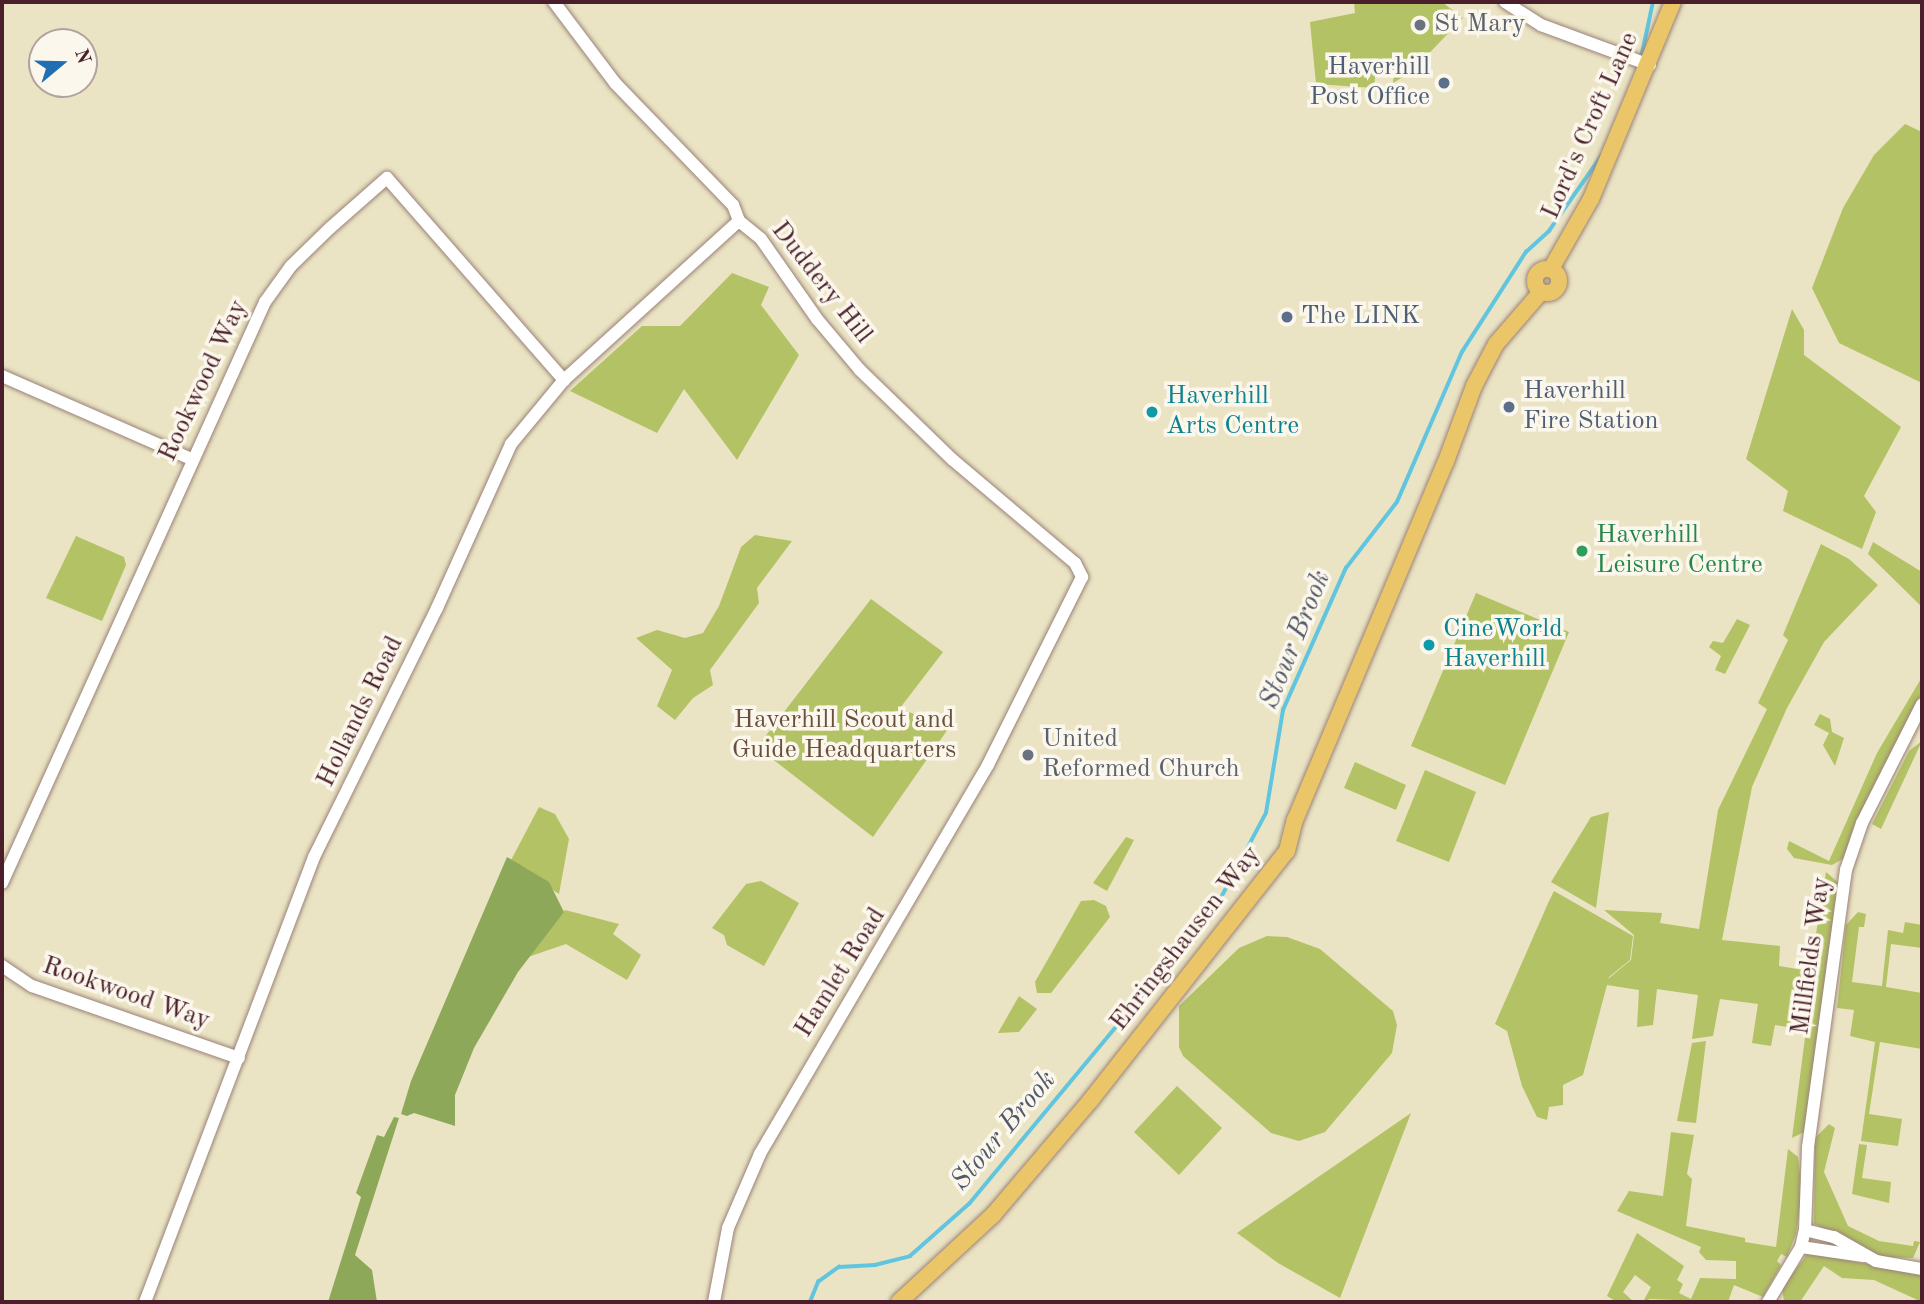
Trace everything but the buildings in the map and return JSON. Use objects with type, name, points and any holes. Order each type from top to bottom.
[{"type":"main road","name":"Lord's Croft Lane","points":[[1446,464],[1485,365],[1541,292],[1551,293],[1558,287],[1558,276],[1551,269],[1591,199],[1673,2]]},
{"type":"main road","name":"Ehringshausen Way","points":[[899,1302],[993,1216],[1090,1101],[1287,850],[1295,820],[1446,464]]},
{"type":"street","name":"Duddery Hill","points":[[554,2],[615,83],[733,205],[739,221],[761,239],[817,319],[860,370],[953,460],[1080,569]]},
{"type":"street","points":[[1505,2],[1541,25],[1649,64]]},
{"type":"street","name":"Rookwood Way","points":[[2,883],[191,459],[265,302],[290,266],[387,178],[564,380]]},
{"type":"street","name":"Hollands Road","points":[[145,1302],[314,857],[437,608],[511,444],[564,380],[739,221]]},
{"type":"street","points":[[2,376],[191,459]]},
{"type":"street","name":"Hamlet Road","points":[[714,1302],[728,1228],[760,1154],[911,903],[1082,581],[1080,569]]},
{"type":"street","name":"Millfields Way","points":[[1768,1302],[1801,1247],[1805,1230],[1808,1147],[1853,845],[1922,704]]},
{"type":"street","name":"Rookwood Way","points":[[2,966],[32,986],[239,1058]]},
{"type":"street","points":[[1805,1230],[1834,1237],[1866,1256]]},
{"type":"street","points":[[1801,1247],[1866,1256],[1922,1269]]},
{"type":"green space","points":[[1354,2],[1442,2],[1463,18],[1411,72],[1393,83],[1394,70],[1376,68],[1374,88],[1316,84],[1310,22],[1355,13]]},
{"type":"green space","points":[[1905,124],[1922,132],[1922,383],[1839,343],[1812,288],[1843,208],[1874,155]]},
{"type":"green space","points":[[732,273],[769,287],[761,305],[799,355],[737,460],[684,389],[657,433],[570,391],[642,326],[680,326]]},
{"type":"green space","points":[[1792,309],[1804,330],[1804,355],[1901,427],[1864,496],[1876,512],[1862,549],[1783,511],[1788,491],[1746,459]]},
{"type":"green space","points":[[755,535],[792,541],[757,588],[759,603],[710,670],[713,685],[693,698],[675,720],[657,706],[672,670],[636,638],[657,630],[685,638],[703,633],[719,606],[741,547]]},
{"type":"green space","points":[[76,536],[124,557],[126,565],[102,621],[46,598]]},
{"type":"green space","points":[[1873,542],[1922,572],[1922,607],[1868,554]]},
{"type":"green space","points":[[1821,544],[1849,559],[1878,585],[1824,642],[1787,708],[1752,787],[1722,940],[1780,946],[1779,966],[1810,971],[1826,872],[1840,884],[1804,1132],[1792,1138],[1806,1030],[1775,1025],[1771,1046],[1752,1043],[1758,1004],[1720,999],[1713,1036],[1692,1039],[1698,995],[1657,989],[1653,1025],[1637,1027],[1639,990],[1607,985],[1583,1075],[1563,1085],[1563,1105],[1549,1107],[1547,1120],[1537,1117],[1522,1086],[1507,1031],[1495,1024],[1549,901],[1554,891],[1633,936],[1630,960],[1608,979],[1631,960],[1634,935],[1604,910],[1662,913],[1660,923],[1699,929],[1718,810],[1767,709],[1758,703],[1788,640],[1783,635]]},
{"type":"green space","points":[[1476,593],[1569,632],[1505,785],[1411,746]]},
{"type":"green space","name":"Haverhill Scout and Guide Headquarters","points":[[871,599],[943,652],[900,708],[948,729],[873,837],[757,747]]},
{"type":"green space","points":[[1737,619],[1750,625],[1725,674],[1715,670],[1721,656],[1709,647],[1713,641],[1723,643]]},
{"type":"green space","points":[[1922,677],[1922,697],[1843,859],[1832,865],[1794,858],[1787,849],[1789,841],[1829,861],[1877,753]]},
{"type":"green space","points":[[1820,714],[1830,719],[1832,732],[1844,738],[1835,766],[1823,745],[1829,733],[1814,725]]},
{"type":"green space","points":[[1922,741],[1881,829],[1872,824],[1909,751]]},
{"type":"green space","points":[[1355,762],[1406,785],[1396,810],[1344,788]]},
{"type":"green space","points":[[1425,770],[1476,792],[1449,862],[1396,841]]},
{"type":"green space","points":[[539,807],[555,814],[569,839],[559,894],[510,862]]},
{"type":"green space","points":[[1609,812],[1596,908],[1551,882],[1591,817]]},
{"type":"green space","points":[[1126,837],[1134,840],[1107,891],[1093,883]]},
{"type":"green space","points":[[507,857],[549,882],[564,912],[518,972],[474,1048],[455,1095],[455,1126],[414,1113],[407,1116],[401,1114],[411,1081]]},
{"type":"green space","points":[[761,881],[799,903],[764,966],[727,945],[724,935],[712,928],[746,884]]},
{"type":"green space","points":[[1094,900],[1106,906],[1110,917],[1051,993],[1037,993],[1035,982],[1081,901]]},
{"type":"green space","points":[[565,910],[619,924],[613,934],[641,955],[627,980],[566,944],[528,957]]},
{"type":"green space","points":[[1858,912],[1866,914],[1864,927],[1859,927],[1852,982],[1882,986],[1888,930],[1903,933],[1905,922],[1922,925],[1922,948],[1891,944],[1886,987],[1922,993],[1922,1049],[1880,1042],[1869,1114],[1902,1119],[1898,1146],[1861,1141],[1875,1042],[1850,1036],[1854,1010],[1837,1008],[1846,925]]},
{"type":"green space","points":[[1267,936],[1287,937],[1320,949],[1393,1011],[1397,1025],[1392,1053],[1325,1132],[1299,1141],[1271,1133],[1183,1056],[1179,1047],[1179,1006],[1239,948]]},
{"type":"green space","points":[[1019,996],[1037,1009],[1019,1032],[998,1033]]},
{"type":"green space","points":[[1706,1041],[1696,1123],[1677,1121],[1692,1043]]},
{"type":"green space","points":[[1177,1086],[1222,1128],[1179,1175],[1134,1132]]},
{"type":"green space","points":[[1411,1113],[1340,1298],[1278,1263],[1237,1233]]},
{"type":"green space","points":[[394,1117],[399,1118],[355,1255],[372,1270],[377,1302],[328,1302],[361,1197],[356,1193],[377,1135],[384,1137]]},
{"type":"green space","points":[[1829,1124],[1835,1128],[1824,1172],[1848,1226],[1879,1241],[1913,1246],[1914,1241],[1920,1242],[1913,1258],[1883,1257],[1814,1224],[1815,1138]]},
{"type":"green space","points":[[1671,1132],[1694,1135],[1687,1174],[1692,1179],[1686,1226],[1745,1238],[1745,1242],[1776,1247],[1788,1149],[1798,1157],[1802,1191],[1796,1234],[1787,1257],[1781,1254],[1777,1261],[1781,1265],[1763,1297],[1734,1285],[1728,1302],[1650,1299],[1643,1302],[1651,1287],[1635,1275],[1623,1292],[1634,1302],[1617,1302],[1607,1296],[1637,1233],[1684,1266],[1677,1280],[1683,1284],[1679,1293],[1691,1299],[1700,1278],[1736,1279],[1736,1261],[1706,1260],[1699,1252],[1701,1247],[1617,1211],[1629,1191],[1663,1196]]},
{"type":"green space","points":[[1859,1144],[1867,1145],[1862,1178],[1891,1182],[1889,1203],[1852,1194]]},
{"type":"green space","points":[[1808,1253],[1922,1274],[1922,1302],[1874,1280],[1842,1278],[1824,1266],[1800,1302],[1784,1302],[1782,1288]]},
{"type":"waterway","name":"Stour Brook","points":[[1641,58],[1653,2]]},
{"type":"waterway","name":"Stour Brook","points":[[810,1302],[818,1282],[839,1267],[875,1265],[910,1256],[969,1204],[1216,907],[1266,813],[1283,710],[1346,568],[1397,502],[1462,352],[1526,252],[1549,231],[1602,155]]},
{"type":"place","name":"St Mary","points":[[1420,25]]},
{"type":"place","name":"Haverhill Post Office","points":[[1444,83]]},
{"type":"place","name":"The LINK","points":[[1287,317]]},
{"type":"place","name":"Haverhill Fire Station","points":[[1509,407]]},
{"type":"place","name":"Haverhill Arts Centre","points":[[1152,412]]},
{"type":"place","name":"Haverhill Leisure Centre","points":[[1582,551]]},
{"type":"place","name":"CineWorld Haverhill","points":[[1429,645]]},
{"type":"place","name":"United Reformed Church","points":[[1028,755]]}]
